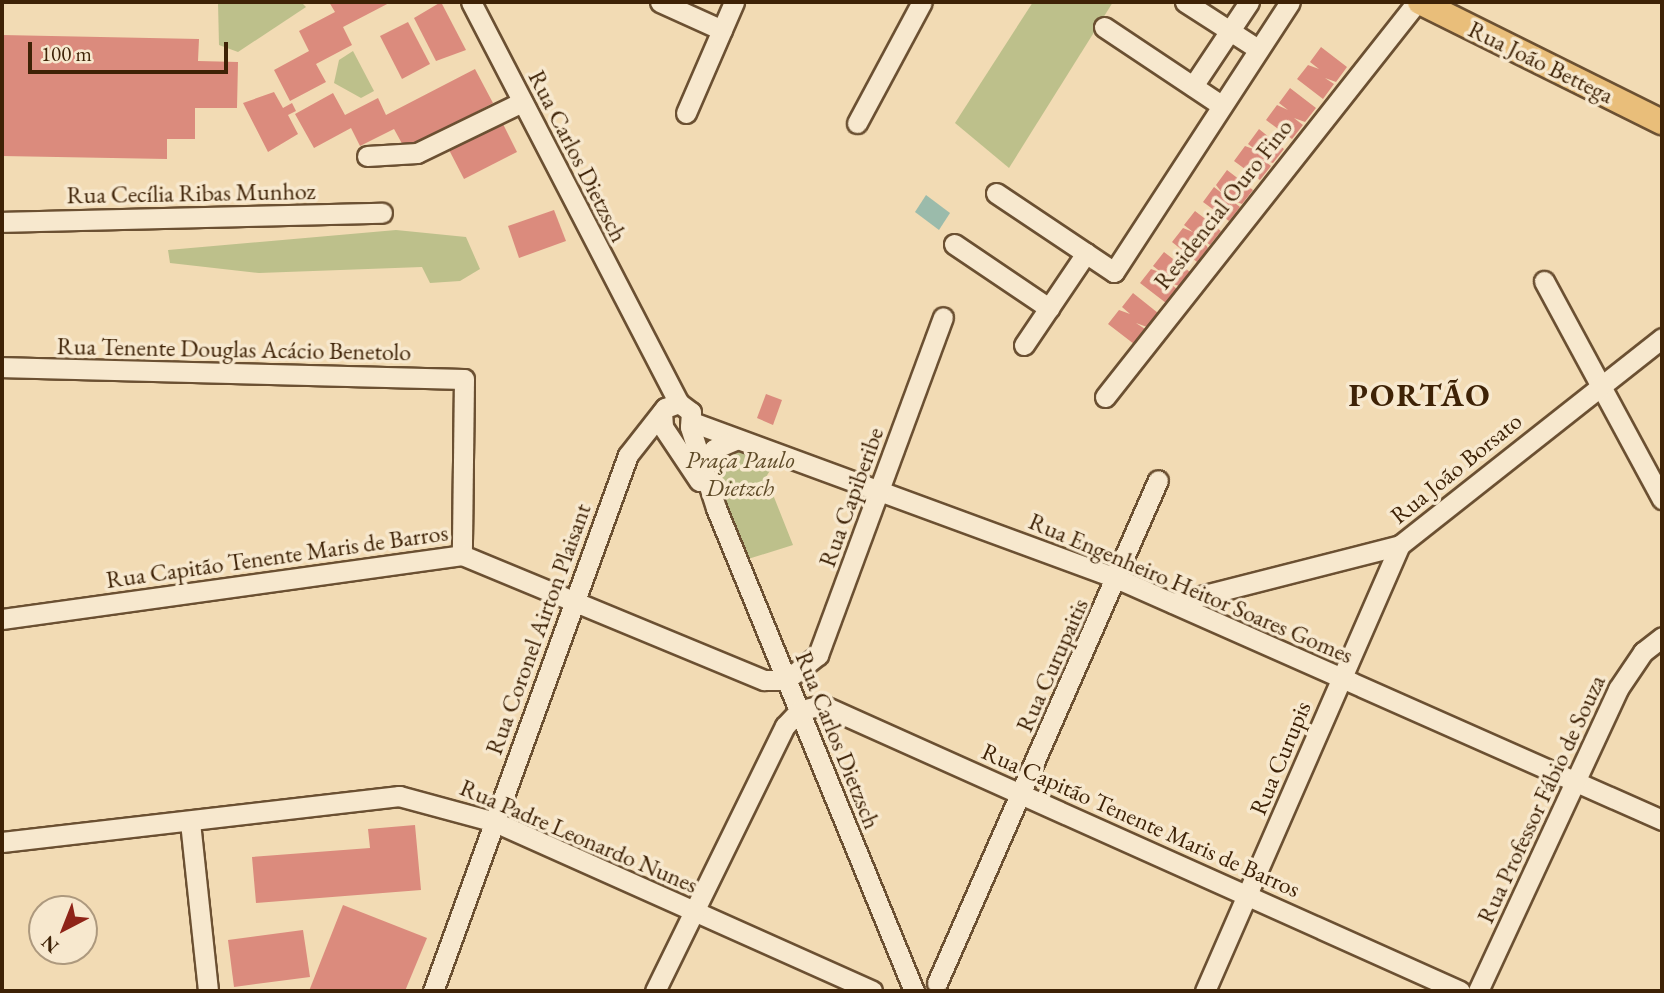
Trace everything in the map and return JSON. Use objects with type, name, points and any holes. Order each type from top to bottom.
[{"type":"main road","name":"Rua João Bettega","points":[[1418,2],[1662,121]]},
{"type":"street","name":"Rua Carlos Dietzsch","points":[[471,2],[641,332],[669,408],[661,422],[716,508]]},
{"type":"street","points":[[660,2],[722,30]]},
{"type":"street","points":[[686,113],[734,2]]},
{"type":"street","points":[[857,123],[922,2]]},
{"type":"street","points":[[1185,2],[1258,49]]},
{"type":"street","points":[[1193,86],[1249,2]]},
{"type":"street","points":[[996,193],[1114,272],[1290,2]]},
{"type":"street","name":"Residencial Ouro Fino","points":[[1380,41],[1398,2]]},
{"type":"street","name":"Residencial Ouro Fino","points":[[1105,397],[1380,41],[1418,2]]},
{"type":"street","points":[[1104,26],[1221,105]]},
{"type":"street","points":[[367,156],[417,153],[522,102]]},
{"type":"street","name":"Rua Cecília Ribas Munhoz","points":[[2,222],[382,213]]},
{"type":"street","points":[[954,244],[1049,308]]},
{"type":"street","points":[[1024,345],[1086,253]]},
{"type":"street","points":[[1544,281],[1662,499]]},
{"type":"street","name":"Rua Capiberibe","points":[[786,680],[818,655],[881,492],[943,317]]},
{"type":"street","name":"Rua João Borsato","points":[[1172,603],[1400,545],[1601,383],[1662,338]]},
{"type":"street","name":"Rua Tenente Douglas Acácio Benetolo","points":[[2,368],[464,379],[462,555]]},
{"type":"street","name":"Rua Carlos Dietzsch","points":[[669,408],[691,412],[691,425],[716,508],[914,991]]},
{"type":"street","name":"Rua Coronel Airton Plaisant","points":[[433,991],[574,601],[637,443],[669,408]]},
{"type":"street","points":[[637,443],[691,425]]},
{"type":"street","name":"Rua Engenheiro Heitor Soares Gomes","points":[[691,425],[737,439],[1116,578],[1662,820]]},
{"type":"street","points":[[702,465],[714,449],[737,439]]},
{"type":"street","name":"Rua Curupaitis","points":[[937,983],[1158,480]]},
{"type":"street","name":"Rua Curupis","points":[[1205,991],[1400,545]]},
{"type":"street","name":"Rua Capitão Tenente Maris de Barros","points":[[2,620],[462,555],[764,680],[786,680]]},
{"type":"street","name":"Rua Professor Fábio de Souza","points":[[1478,991],[1618,689],[1643,652],[1662,637]]},
{"type":"street","name":"Rua Capitão Tenente Maris de Barros","points":[[799,711],[829,706],[1460,991]]},
{"type":"street","points":[[655,991],[785,726],[799,711]]},
{"type":"street","name":"Rua Padre Leonardo Nunes","points":[[2,842],[399,796],[495,822],[872,991]]},
{"type":"street","points":[[190,822],[208,991]]},
{"type":"green space","points":[[218,2],[301,2],[306,7],[238,52],[219,45]]},
{"type":"green space","points":[[1033,2],[1113,2],[1009,168],[955,123]]},
{"type":"green space","points":[[353,51],[374,91],[361,98],[334,83],[339,60]]},
{"type":"green space","points":[[396,230],[466,237],[480,269],[460,281],[430,283],[422,267],[259,273],[170,263],[168,250]]},
{"type":"green space","name":"Praça Paulo Dietzch","points":[[693,428],[777,459],[766,477],[793,545],[748,559]]},
{"type":"shaded area","points":[[926,195],[950,213],[939,230],[915,212]]},
{"type":"building","points":[[329,2],[391,2],[343,27],[352,45],[316,64],[326,82],[290,101],[274,70],[309,51],[299,31],[335,12]]},
{"type":"building","points":[[441,2],[466,50],[436,61],[414,18]]},
{"type":"building","points":[[408,22],[430,64],[402,79],[380,36]]},
{"type":"building","points":[[2,35],[199,39],[198,61],[238,62],[237,108],[195,108],[195,139],[167,139],[167,159],[2,156]]},
{"type":"building","points":[[1321,47],[1347,67],[1336,82],[1325,78],[1334,84],[1323,99],[1297,79],[1308,65],[1319,69],[1310,62]]},
{"type":"building","points":[[475,69],[493,103],[405,149],[394,129],[360,146],[351,128],[314,148],[295,114],[333,93],[345,115],[378,98],[386,115]]},
{"type":"building","points":[[1290,88],[1316,108],[1305,122],[1294,118],[1303,125],[1292,139],[1266,120],[1277,105],[1288,110],[1279,103]]},
{"type":"building","points":[[274,92],[283,108],[292,103],[296,111],[288,115],[298,134],[268,152],[243,103]]},
{"type":"building","points":[[501,120],[517,152],[464,179],[447,146]]},
{"type":"building","points":[[1259,129],[1284,149],[1273,163],[1262,159],[1271,166],[1260,180],[1234,161],[1245,146],[1256,150],[1248,144]]},
{"type":"building","points":[[1227,170],[1253,190],[1242,204],[1231,200],[1240,207],[1229,221],[1203,202],[1214,187],[1223,194],[1216,185]]},
{"type":"building","points":[[554,210],[566,241],[519,258],[508,226]]},
{"type":"building","points":[[1195,211],[1221,231],[1210,245],[1201,238],[1208,248],[1197,262],[1172,242],[1183,228],[1193,232],[1184,225]]},
{"type":"building","points":[[1164,252],[1190,272],[1179,286],[1168,282],[1177,289],[1166,303],[1140,283],[1151,269],[1162,273],[1153,266]]},
{"type":"building","points":[[1133,293],[1158,313],[1147,327],[1136,323],[1145,329],[1134,344],[1108,324],[1119,310],[1130,314],[1122,307]]},
{"type":"building","points":[[766,394],[782,400],[773,425],[757,418]]},
{"type":"building","points":[[415,825],[421,890],[256,903],[252,857],[370,848],[368,829]]},
{"type":"building","points":[[343,905],[427,938],[405,991],[309,991]]},
{"type":"building","points":[[303,930],[310,977],[234,987],[228,940]]},
{"type":"district","name":"PORTÃO","points":[[1420,395]]}]
